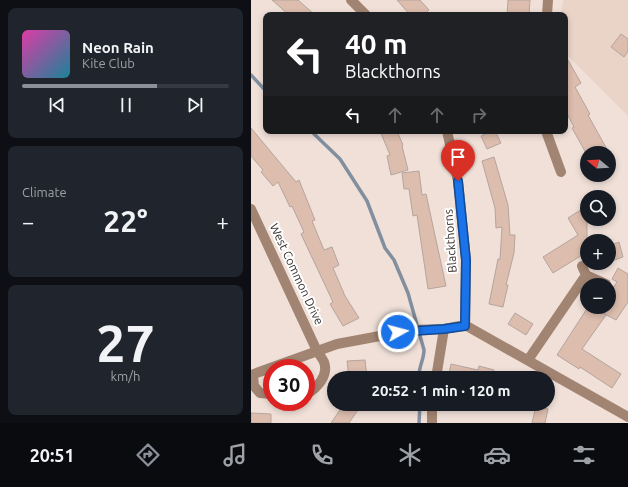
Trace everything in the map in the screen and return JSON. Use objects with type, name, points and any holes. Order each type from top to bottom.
[{"type":"street","points":[[351,0],[363,12]]},
{"type":"street","points":[[547,12],[548,0]]},
{"type":"street","name":"Blackthorns","points":[[448,134],[458,181],[466,260],[465,326]]},
{"type":"street","points":[[547,134],[561,172]]},
{"type":"street","name":"West Common Drive","points":[[251,210],[317,351],[325,363],[324,376],[315,388]]},
{"type":"street","points":[[528,360],[584,271],[596,278]]},
{"type":"street","points":[[263,393],[260,393],[254,386],[252,375],[337,344],[362,338],[412,330],[444,329],[465,326],[628,417]]},
{"type":"street","points":[[437,371],[444,329]]},
{"type":"street","points":[[432,411],[432,423]]},
{"type":"shaded area","points":[[563,0],[628,0],[628,116],[568,56],[568,12],[561,12]]},
{"type":"building","points":[[272,0],[298,0],[312,12],[286,12]]},
{"type":"building","points":[[397,0],[420,0],[429,10],[426,12],[407,12]]},
{"type":"building","points":[[508,0],[530,0],[529,12],[507,12]]},
{"type":"building","points":[[621,34],[628,39],[628,51],[624,57],[611,47]]},
{"type":"building","points":[[568,60],[581,83],[575,87],[605,146],[582,146],[572,128],[574,127],[568,116]]},
{"type":"building","points":[[251,128],[296,182],[299,180],[315,220],[312,221],[324,250],[332,247],[339,265],[333,268],[345,296],[359,318],[343,326],[330,304],[333,302],[301,234],[304,232],[292,206],[290,207],[278,182],[273,186],[261,172],[263,170],[251,156]]},
{"type":"building","points":[[381,134],[398,134],[403,145],[408,170],[391,175],[387,156],[390,155]]},
{"type":"building","points":[[485,134],[496,134],[501,143],[487,149],[481,136]]},
{"type":"building","points":[[494,157],[508,205],[510,235],[515,235],[514,253],[506,285],[508,285],[503,307],[489,304],[498,259],[500,259],[502,227],[496,228],[495,208],[482,161]]},
{"type":"building","points":[[419,171],[422,195],[426,194],[446,286],[428,289],[417,215],[413,216],[409,189],[404,189],[402,173]]},
{"type":"building","points":[[580,210],[580,226],[587,226],[587,234],[580,234],[580,256],[553,273],[543,257],[578,235],[568,218]]},
{"type":"building","points":[[619,242],[623,257],[616,260],[616,243]]},
{"type":"building","points":[[618,268],[628,274],[628,302],[616,320],[605,314],[616,314],[617,282],[616,278],[613,278]]},
{"type":"building","points":[[515,313],[533,324],[526,335],[508,324]]},
{"type":"building","points":[[583,314],[604,314],[606,315],[582,349],[621,374],[612,388],[580,367],[579,369],[557,355]]},
{"type":"building","points":[[365,360],[366,371],[348,371],[347,361]]},
{"type":"building","points":[[451,364],[478,370],[479,366],[494,370],[494,371],[450,371]]},
{"type":"building","points":[[339,411],[357,411],[349,423],[331,423]]},
{"type":"building","points":[[535,411],[548,411],[545,423],[532,423]]},
{"type":"building","points":[[251,413],[271,414],[271,423],[251,423]]},
{"type":"waterway","points":[[251,75],[263,88]]},
{"type":"waterway","points":[[314,134],[340,159],[367,201],[385,248],[394,260],[408,293],[424,350],[419,371]]},
{"type":"waterway","points":[[419,423],[420,411]]},
{"type":"route","points":[[398,332],[465,326],[466,260],[458,181]]}]
